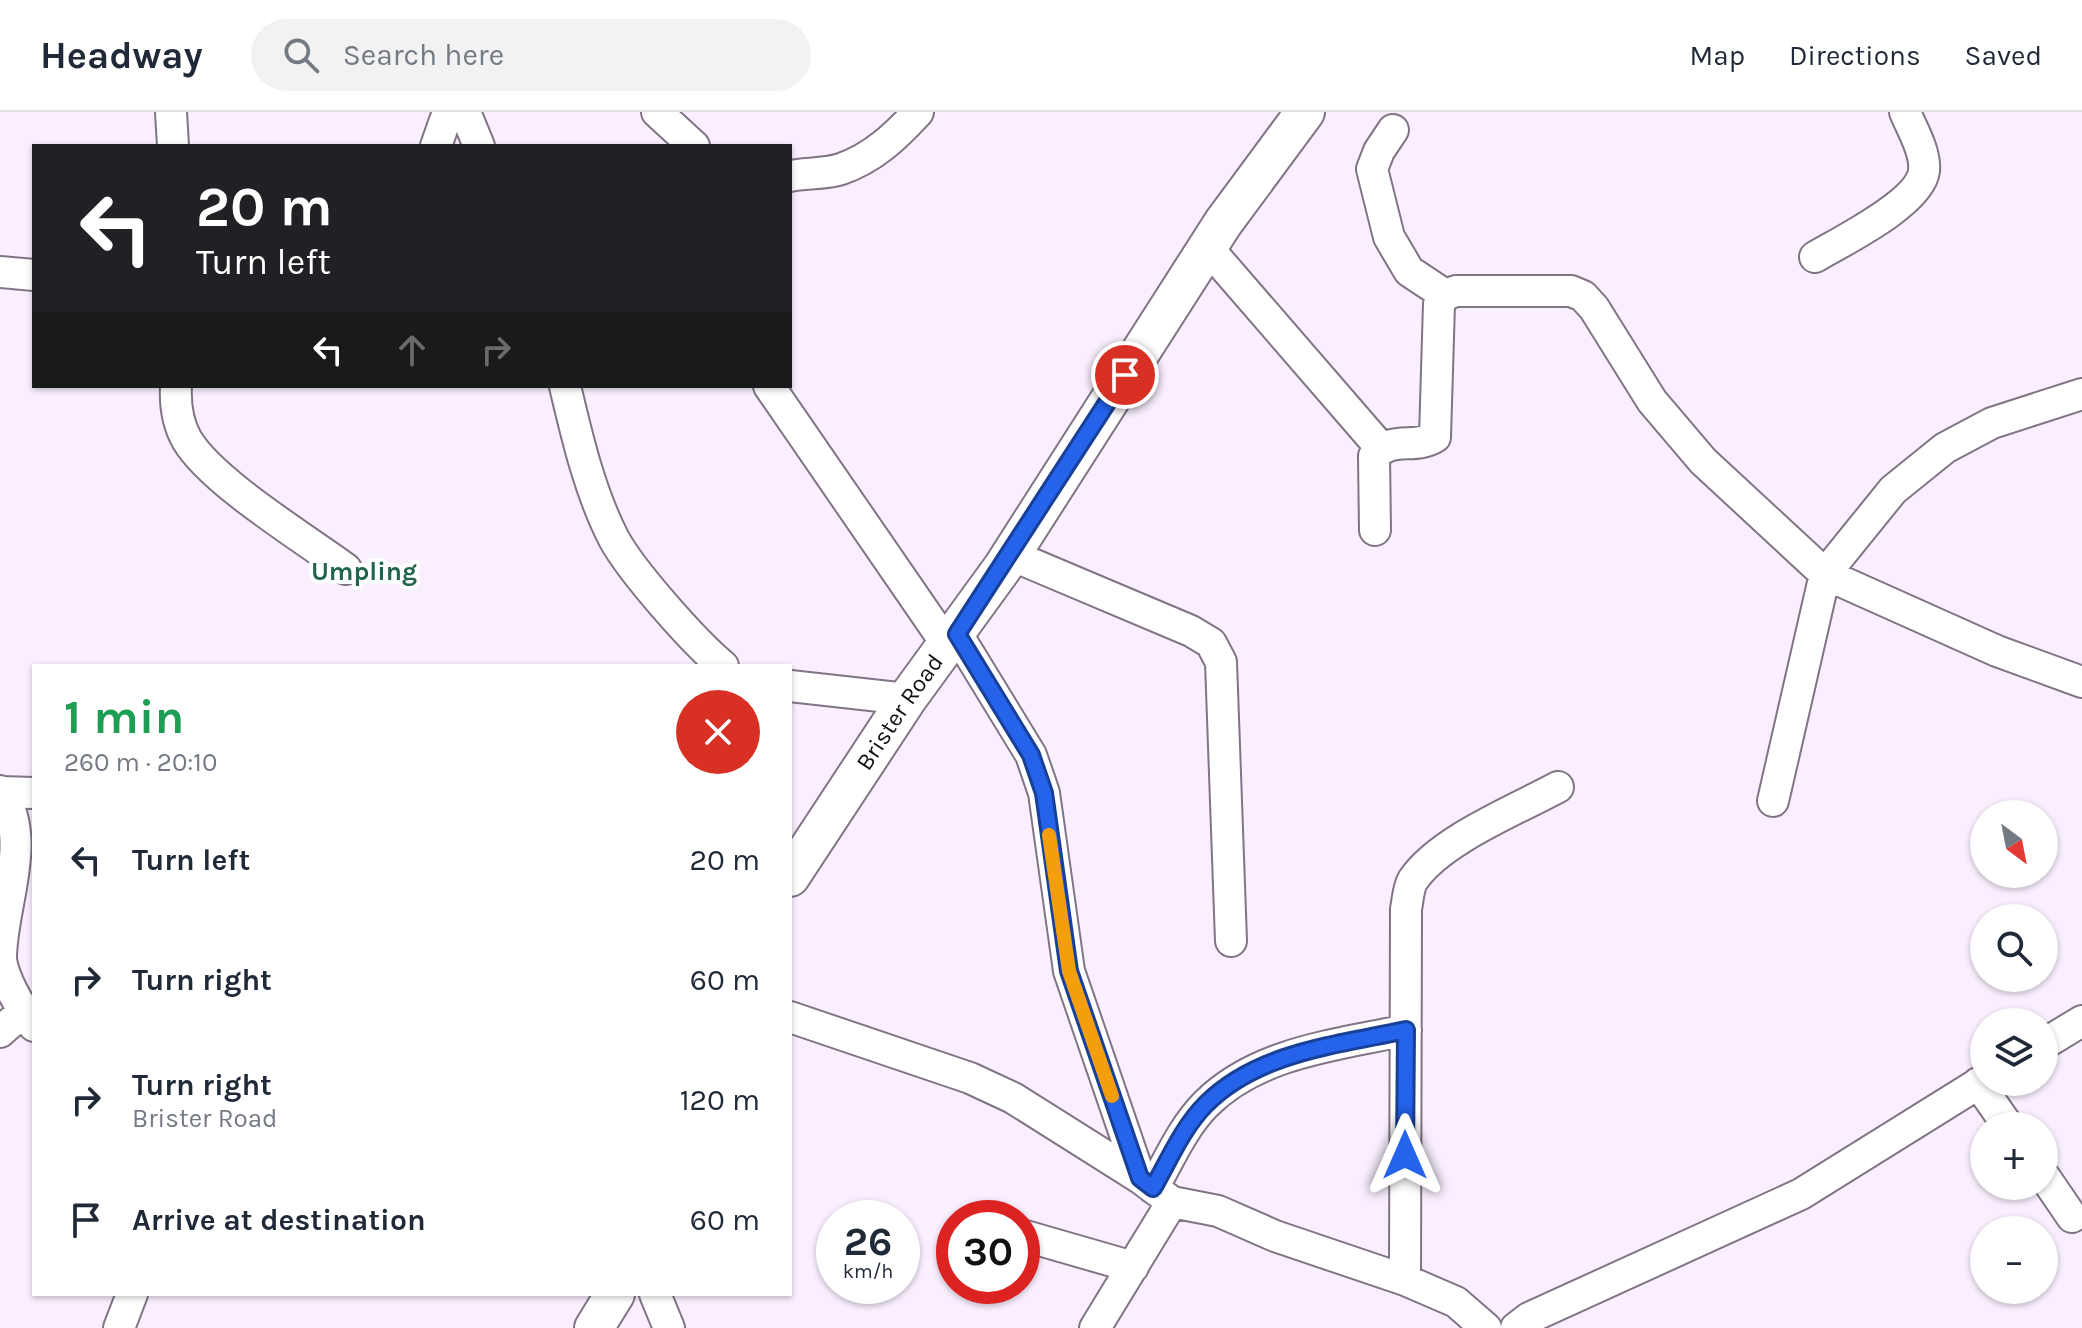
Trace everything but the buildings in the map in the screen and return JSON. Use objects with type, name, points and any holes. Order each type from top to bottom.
[{"type":"street","points":[[171,112],[173,144]]},
{"type":"street","points":[[437,144],[448,112]]},
{"type":"street","points":[[465,112],[478,144]]},
{"type":"street","points":[[657,112],[692,144]]},
{"type":"street","points":[[792,176],[840,170],[863,159],[892,140],[918,112]]},
{"type":"street","name":"Brister Road","points":[[792,874],[907,699],[1011,555],[1207,247],[1305,112]]},
{"type":"street","points":[[1815,257],[1896,208],[1919,185],[1924,172],[1923,158],[1905,112]]},
{"type":"street","points":[[1393,130],[1372,169],[1389,237],[1409,271],[1445,295]]},
{"type":"street","points":[[1207,247],[1381,448]]},
{"type":"street","points":[[0,272],[32,275]]},
{"type":"street","points":[[1375,530],[1374,456],[1381,448],[1394,442],[1426,443],[1435,437],[1439,304],[1445,295],[1456,291],[1557,291],[1583,296],[1594,308],[1652,401],[1703,461],[1825,574],[1997,651],[2082,682]]},
{"type":"street","points":[[176,388],[175,403],[186,438],[207,467],[346,569]]},
{"type":"street","points":[[566,388],[592,484],[614,539],[710,663]]},
{"type":"street","points":[[770,388],[1031,755],[1044,793],[1069,971],[1155,1189]]},
{"type":"street","points":[[1773,801],[1825,574],[1893,490],[1945,448],[1992,423],[2082,394]]},
{"type":"street","points":[[1011,555],[1191,631],[1211,643],[1221,662],[1231,941]]},
{"type":"street","points":[[792,686],[907,699]]},
{"type":"street","points":[[1405,1280],[1406,909],[1410,883],[1424,866],[1453,845],[1558,787]]},
{"type":"street","points":[[0,1032],[29,1019],[1,961],[12,857],[11,814],[1,792],[32,793]]},
{"type":"street","points":[[792,1018],[970,1078],[1013,1098],[1155,1189],[1218,1211],[1275,1236],[1405,1280],[1456,1302],[1486,1328]]},
{"type":"street","points":[[2058,1036],[2082,1021]]},
{"type":"street","points":[[1095,1328],[1133,1267],[1155,1189],[1191,1123],[1205,1104],[1259,1067],[1289,1056],[1406,1030]]},
{"type":"street","points":[[1516,1328],[1529,1318],[1801,1194],[1970,1089]]},
{"type":"street","points":[[2058,1196],[2072,1217]]},
{"type":"street","points":[[1040,1240],[1133,1267]]},
{"type":"street","points":[[119,1328],[131,1296]]},
{"type":"street","points":[[594,1328],[614,1296]]},
{"type":"street","points":[[656,1296],[669,1328]]},
{"type":"slow traffic","points":[[1049,835],[1069,971],[1112,1096]]},
{"type":"district","name":"Umpling","points":[[364,571]]},
{"type":"route","points":[[1125,375],[957,634],[1007,711],[1031,755],[1044,793],[1060,925],[1069,971],[1140,1178],[1153,1188],[1205,1104],[1259,1067],[1289,1056],[1406,1030],[1405,1155]]}]
